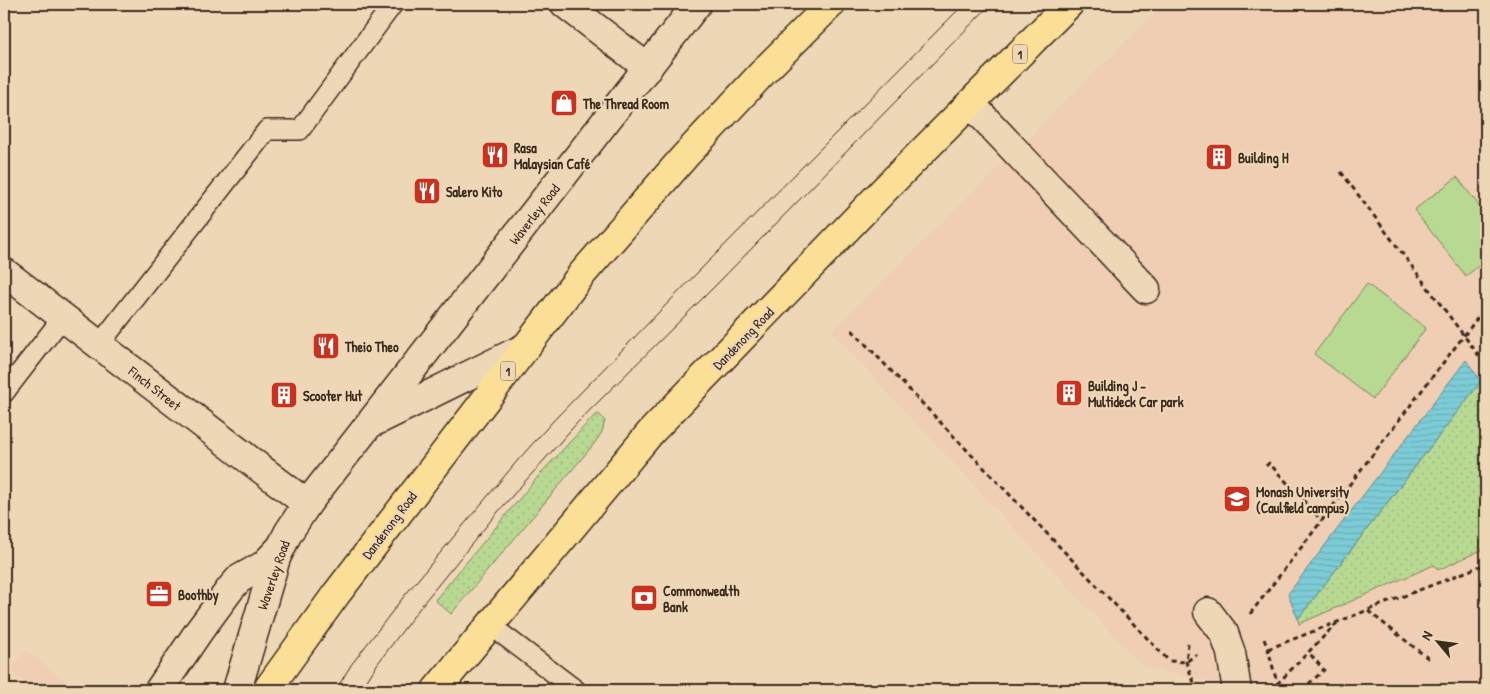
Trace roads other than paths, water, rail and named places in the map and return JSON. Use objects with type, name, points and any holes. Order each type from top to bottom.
[{"type":"highway","name":"Dandenong Road","points":[[267,690],[337,593],[582,274],[684,156],[831,4]]},
{"type":"highway","name":"Dandenong Road","points":[[436,690],[651,432],[885,189],[1069,4]]},
{"type":"street","points":[[565,4],[648,68]]},
{"type":"street","name":"Waverley Road","points":[[237,690],[276,558],[306,504],[697,4]]},
{"type":"street","points":[[971,104],[1146,290]]},
{"type":"street","name":"Finch Street","points":[[4,272],[306,504]]},
{"type":"street","name":"Waverley Road","points":[[370,424],[526,347]]},
{"type":"street","points":[[159,690],[231,588],[239,579],[264,565],[281,547]]},
{"type":"street","points":[[1208,612],[1224,633],[1231,653],[1236,690]]},
{"type":"lane","points":[[99,345],[268,130],[300,130],[393,4]]},
{"type":"lane","points":[[4,393],[63,317]]},
{"type":"lane","points":[[490,626],[576,690]]},
{"type":"water","points":[[1466,360],[1481,381],[1298,619],[1288,594]]},
{"type":"tram line","points":[[336,690],[351,665],[405,595],[554,420],[964,4]]},
{"type":"tram line","points":[[361,690],[378,663],[425,601],[497,513],[577,423],[715,286],[991,4]]},
{"type":"place","name":"The Thread Room","points":[[564,103]]},
{"type":"place","name":"Rasa Malaysian Café","points":[[495,155]]},
{"type":"place","name":"Building H","points":[[1219,157]]},
{"type":"place","name":"Salero Kito","points":[[427,191]]},
{"type":"place","name":"Theio Theo","points":[[326,346]]},
{"type":"place","name":"Building J - Multideck Car park","points":[[1069,393]]},
{"type":"place","name":"Scooter Hut","points":[[284,395]]},
{"type":"place","name":"Monash University (Caulfield campus)","points":[[1237,499]]},
{"type":"place","name":"Boothby","points":[[159,594]]},
{"type":"place","name":"Commonwealth Bank","points":[[644,598]]}]
